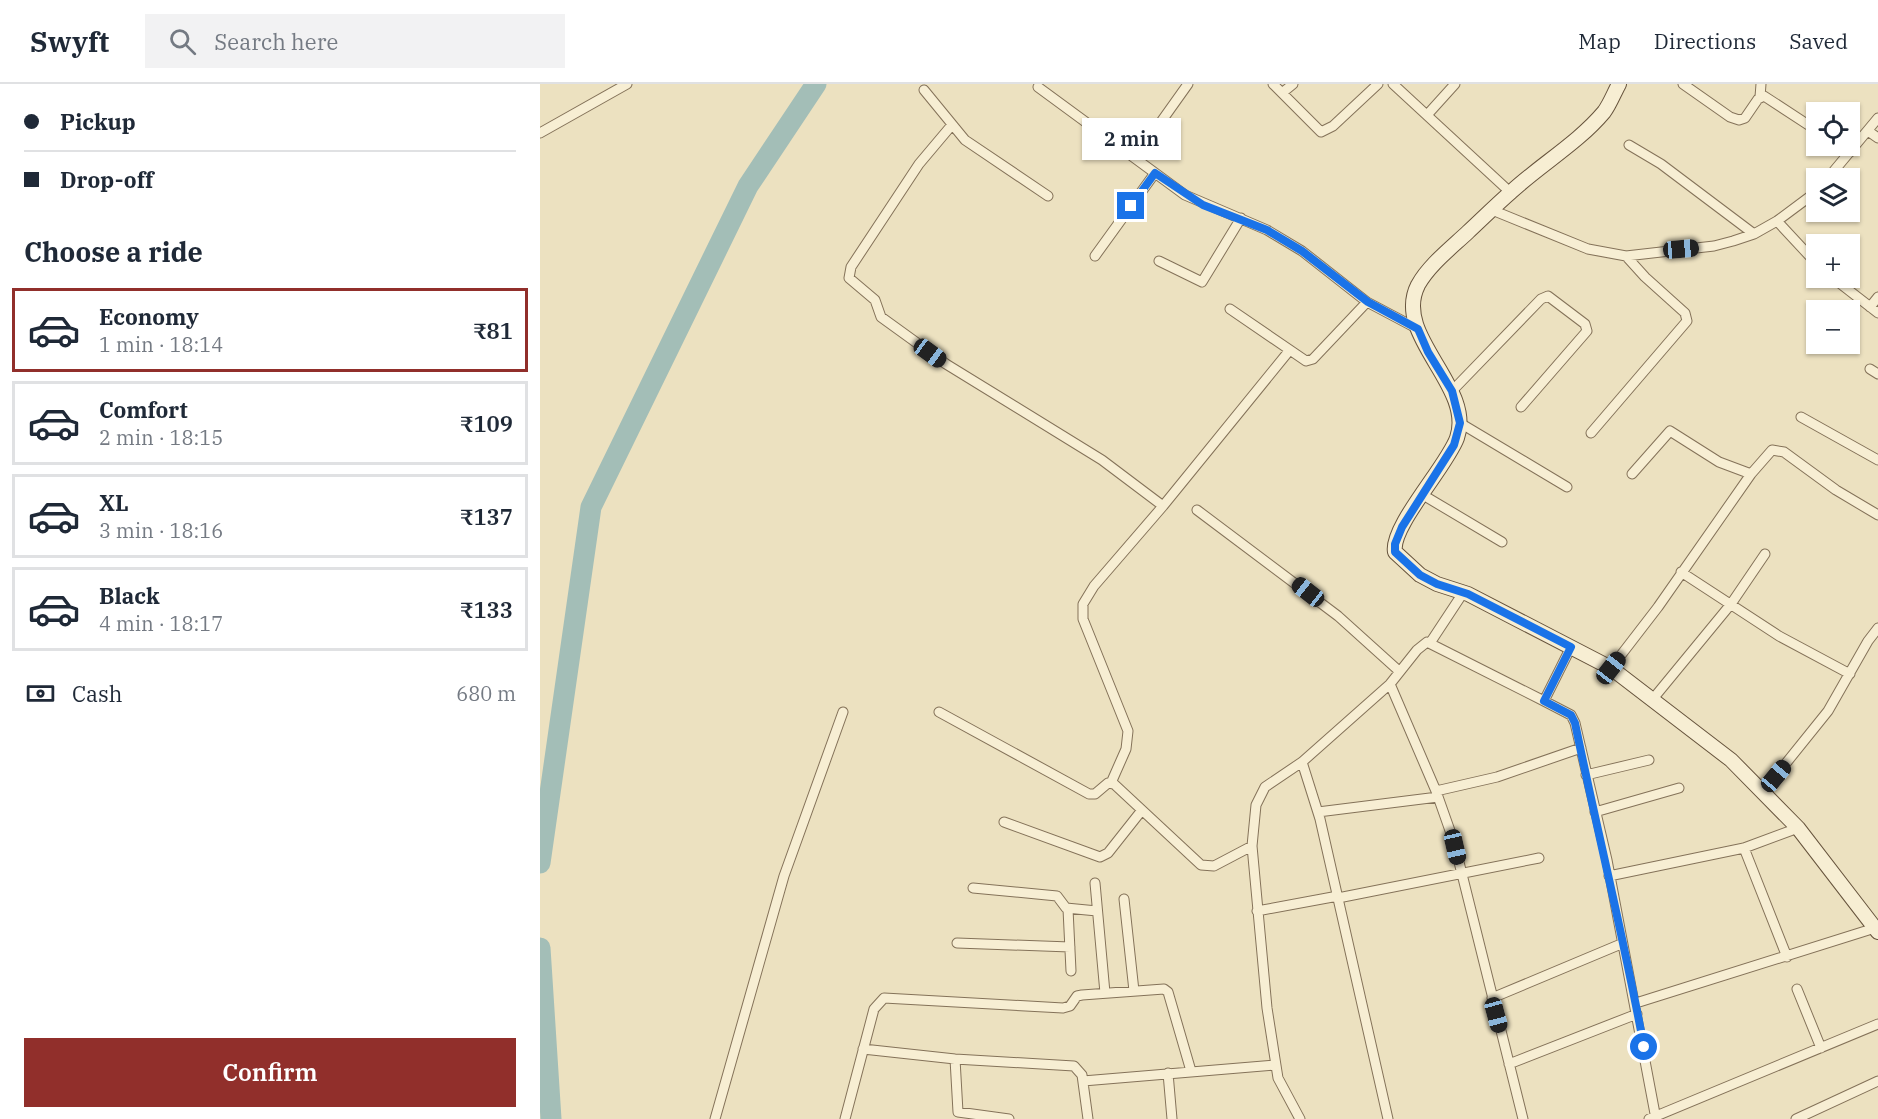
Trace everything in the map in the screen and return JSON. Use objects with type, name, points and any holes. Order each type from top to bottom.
[{"type":"street","points":[[540,133],[627,84]]},
{"type":"street","points":[[1136,158],[1188,84]]},
{"type":"street","points":[[1274,84],[1315,129],[1324,132],[1378,84]]},
{"type":"street","points":[[1282,93],[1293,84]]},
{"type":"street","points":[[1393,84],[1510,192]]},
{"type":"street","points":[[1427,115],[1455,84]]},
{"type":"street","points":[[1619,84],[1599,116],[1510,192],[1441,257],[1419,284],[1415,300],[1418,329],[1428,352],[1452,391],[1460,423],[1454,445],[1402,527],[1395,544],[1395,552],[1420,575],[1445,588],[1463,593],[1611,668],[1731,760],[1798,828],[1877,930],[1636,1004]]},
{"type":"street","points":[[1683,84],[1738,120],[1745,118],[1760,97],[1761,84]]},
{"type":"street","points":[[1038,87],[1155,173],[1203,205],[1267,230],[1302,251],[1368,302],[1418,329]]},
{"type":"street","points":[[924,90],[951,126],[978,150],[1048,196]]},
{"type":"street","points":[[1760,97],[1766,97],[1806,123]]},
{"type":"street","points":[[1860,140],[1878,118]]},
{"type":"street","points":[[951,126],[919,164],[851,267],[849,278],[875,300],[881,317],[946,364],[1102,460],[1163,506]]},
{"type":"street","points":[[1868,131],[1878,138]]},
{"type":"street","points":[[1629,145],[1662,164],[1754,234]]},
{"type":"street","points":[[1836,168],[1847,156]]},
{"type":"street","points":[[1095,256],[1155,173]]},
{"type":"street","points":[[1492,210],[1588,249],[1626,256],[1714,246],[1754,234],[1777,221],[1806,199]]},
{"type":"street","points":[[1159,261],[1194,281],[1202,282],[1241,218]]},
{"type":"street","points":[[1777,221],[1806,252]]},
{"type":"street","points":[[1591,433],[1687,321],[1686,313],[1645,277],[1626,256]]},
{"type":"street","points":[[1846,288],[1874,310],[1878,297]]},
{"type":"street","points":[[1452,391],[1541,299],[1548,296],[1585,324],[1587,331],[1521,407]]},
{"type":"street","points":[[1230,309],[1302,360],[1313,359],[1368,302]]},
{"type":"street","points":[[1111,783],[1126,748],[1128,731],[1083,619],[1083,604],[1094,586],[1163,506],[1288,351]]},
{"type":"street","points":[[1801,417],[1878,460]]},
{"type":"street","points":[[1460,423],[1567,488]]},
{"type":"street","points":[[1632,474],[1664,434],[1670,431],[1719,462],[1751,474]]},
{"type":"street","points":[[1611,668],[1769,452],[1779,450],[1815,473],[1836,490],[1878,515]]},
{"type":"street","points":[[1423,495],[1502,542]]},
{"type":"street","points":[[1197,510],[1338,616],[1399,671]]},
{"type":"street","points":[[1653,700],[1731,604],[1765,554]]},
{"type":"street","points":[[1681,572],[1779,636],[1850,674]]},
{"type":"street","points":[[1296,1118],[1282,1089],[1275,1065],[1257,911],[1251,846],[1254,815],[1261,792],[1302,762],[1390,684],[1421,646],[1430,643],[1463,593]]},
{"type":"street","points":[[1762,793],[1816,728],[1878,628]]},
{"type":"street","points":[[1430,643],[1574,718],[1609,876],[1621,944],[1636,1004],[1654,1118],[1878,1024]]},
{"type":"street","points":[[1544,701],[1571,647]]},
{"type":"street","points":[[1390,684],[1437,794],[1462,874],[1523,1119]]},
{"type":"street","points":[[715,1119],[784,876],[843,712]]},
{"type":"street","points":[[939,712],[1084,792],[1095,794],[1107,783],[1111,783]]},
{"type":"street","points":[[1318,812],[1437,794],[1497,777],[1581,748]]},
{"type":"street","points":[[1587,775],[1649,760]]},
{"type":"street","points":[[1302,762],[1318,812],[1388,1119]]},
{"type":"street","points":[[1111,783],[1205,867],[1214,866],[1251,846]]},
{"type":"street","points":[[1595,812],[1679,788]]},
{"type":"street","points":[[1004,822],[1100,856],[1107,853],[1142,810]]},
{"type":"street","points":[[1609,876],[1744,848],[1798,828]]},
{"type":"street","points":[[1744,848],[1787,957]]},
{"type":"street","points":[[1257,911],[1539,858]]},
{"type":"street","points":[[1095,883],[1106,993]]},
{"type":"street","points":[[974,888],[1059,897],[1068,909],[1071,971]]},
{"type":"street","points":[[1124,899],[1134,991]]},
{"type":"street","points":[[1068,909],[1097,912]]},
{"type":"street","points":[[957,943],[1070,947]]},
{"type":"street","points":[[1492,998],[1621,944]]},
{"type":"street","points":[[845,1119],[874,1009],[879,1000],[884,998],[1063,1008],[1070,1006],[1079,995],[1161,988],[1167,991],[1191,1071]]},
{"type":"street","points":[[1797,989],[1821,1048]]},
{"type":"street","points":[[1509,1064],[1637,1014]]},
{"type":"street","points":[[863,1049],[955,1059],[1074,1066],[1080,1071],[1083,1081],[1088,1119]]},
{"type":"street","points":[[955,1059],[958,1112],[1009,1119]]},
{"type":"street","points":[[1083,1081],[1275,1065]]},
{"type":"street","points":[[1168,1073],[1172,1119]]},
{"type":"street","points":[[1796,1119],[1878,1081]]},
{"type":"waterway","points":[[540,863],[591,507],[748,186],[816,84]]},
{"type":"waterway","points":[[540,948],[551,1119]]},
{"type":"route","points":[[1131,206],[1155,173],[1203,205],[1267,230],[1302,251],[1368,302],[1418,329],[1428,352],[1452,391],[1460,423],[1454,445],[1402,527],[1395,544],[1395,552],[1420,575],[1445,588],[1468,594],[1571,647],[1544,701],[1574,718],[1607,860],[1621,944],[1644,1047]]}]
